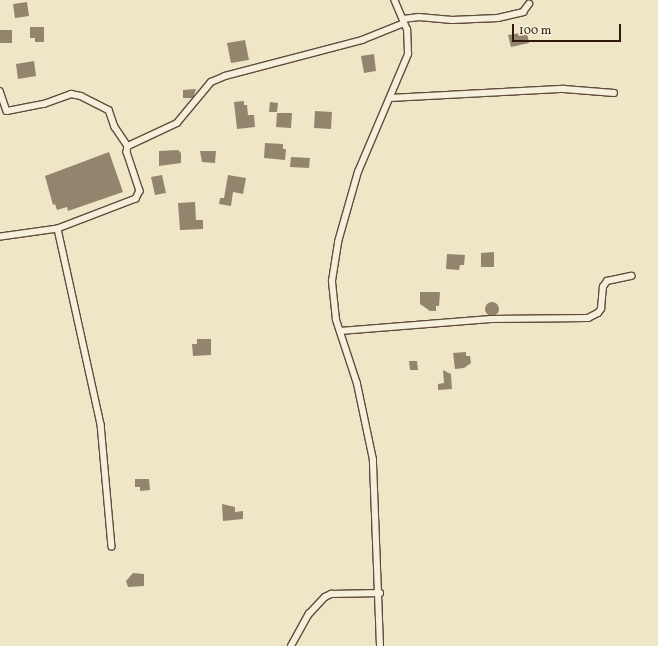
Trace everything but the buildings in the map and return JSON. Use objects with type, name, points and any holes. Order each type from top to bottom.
[{"type":"street","points":[[380,646],[380,594],[373,460],[364,408],[340,331],[332,287],[338,242],[358,172],[408,54],[409,43],[404,21],[394,0]]},
{"type":"street","points":[[128,146],[177,123],[211,82],[225,76],[362,40],[404,21],[419,17],[452,20],[498,18],[523,12],[529,4]]},
{"type":"street","points":[[390,98],[564,89],[614,93]]},
{"type":"street","points":[[0,91],[7,111],[44,104],[71,94],[88,99],[109,110],[115,127],[128,146],[127,152],[139,197],[58,228],[0,237]]},
{"type":"street","points":[[58,228],[101,424],[112,547]]},
{"type":"street","points":[[340,331],[491,319],[588,318],[598,313],[601,309],[603,287],[607,281],[631,276]]},
{"type":"street","points":[[291,646],[309,614],[325,597],[331,594],[380,594]]}]
